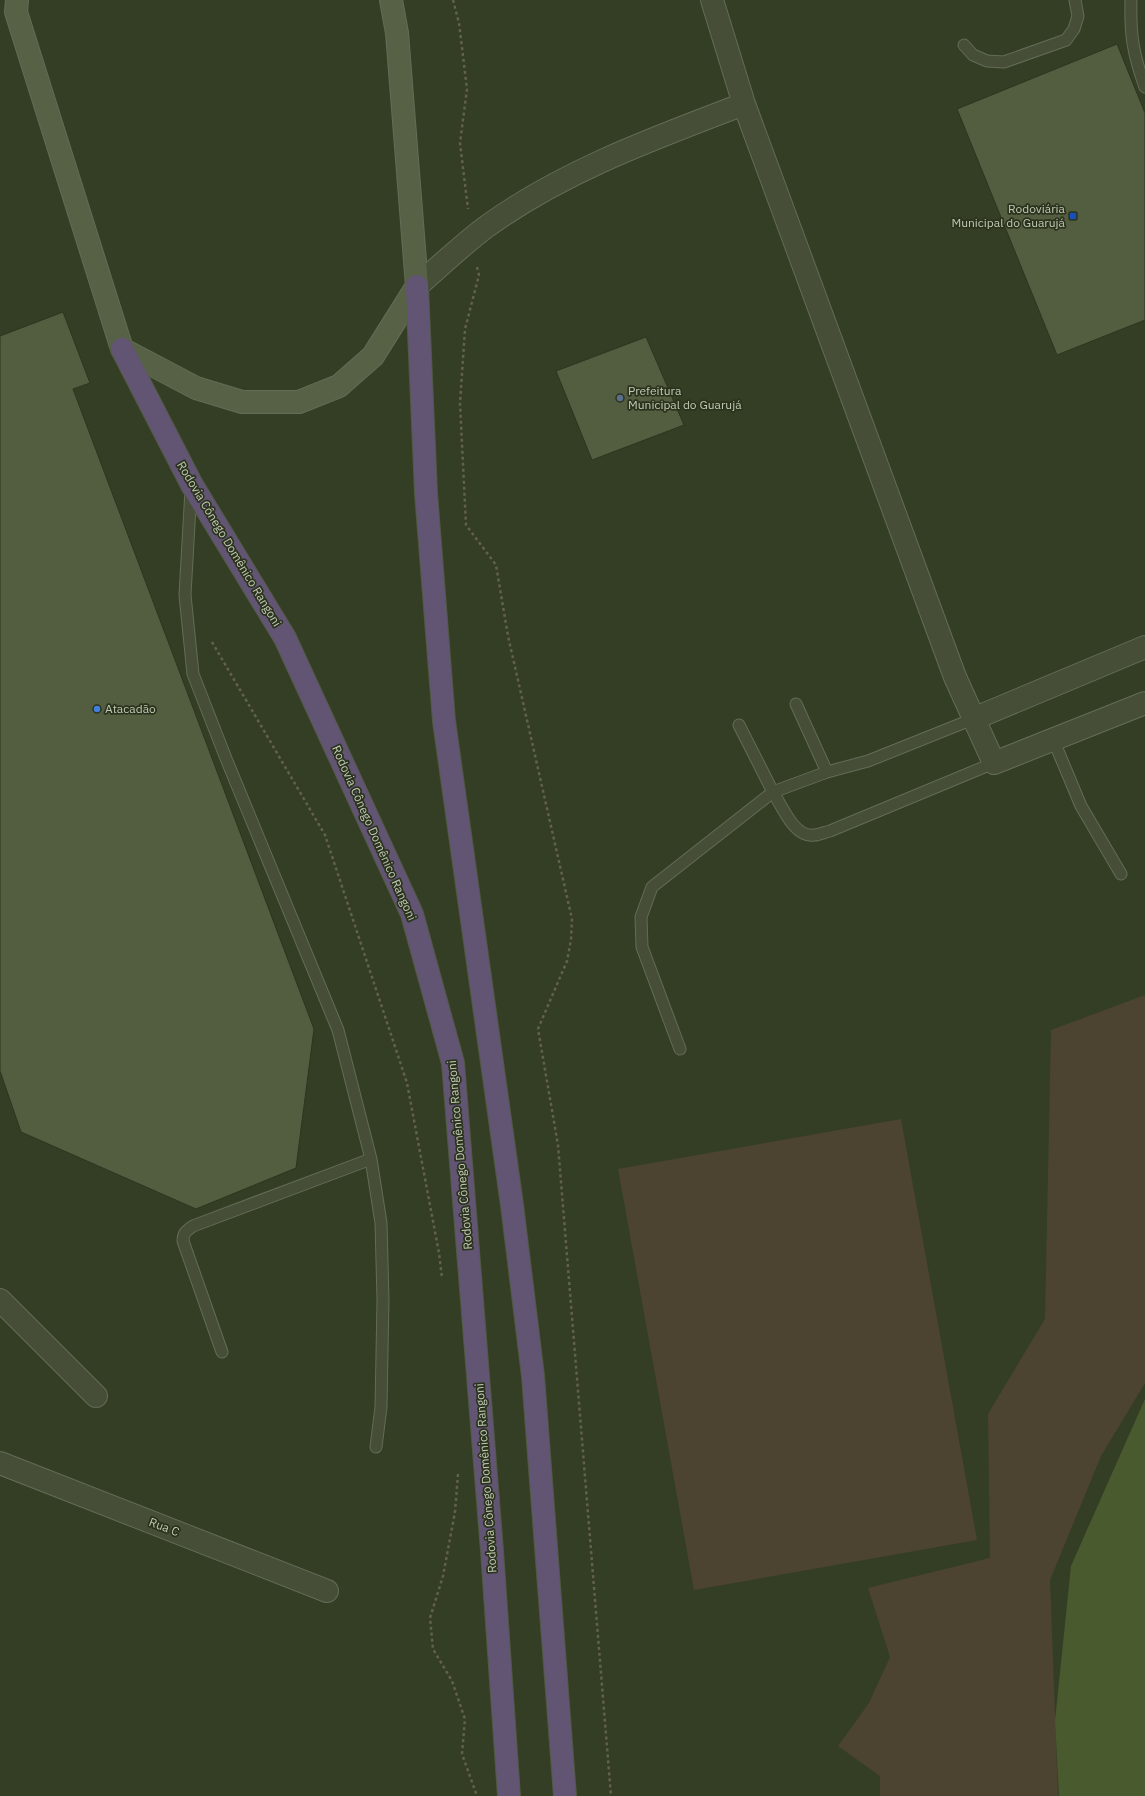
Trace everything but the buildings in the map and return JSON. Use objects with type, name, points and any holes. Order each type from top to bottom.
[{"type":"highway","points":[[416,286],[426,493],[444,721],[512,1205],[533,1376],[565,1796]]},
{"type":"highway","name":"Rodovia Cônego Domênico Rangoni","points":[[122,349],[192,485],[285,638],[412,914],[453,1063],[491,1535],[509,1796]]},
{"type":"main road","points":[[12,4],[122,349],[202,390],[242,402],[299,402],[339,386],[373,356],[416,286],[397,33],[391,0]]},
{"type":"street","points":[[712,0],[744,104],[955,677],[994,763],[1145,702]]},
{"type":"street","points":[[416,286],[486,227],[551,186],[627,150],[744,104]]},
{"type":"street","points":[[973,719],[1145,647]]},
{"type":"street","points":[[0,1300],[96,1396]]},
{"type":"street","name":"Rua C","points":[[0,1463],[327,1591]]},
{"type":"lane","points":[[964,45],[973,56],[987,61],[1004,62],[1066,40],[1074,29],[1078,16],[1075,0]]},
{"type":"lane","points":[[1131,0],[1130,29],[1134,51],[1145,87]]},
{"type":"lane","points":[[192,485],[184,595],[193,674],[227,761],[338,1030],[371,1159],[380,1223],[382,1300],[381,1407],[376,1447]]},
{"type":"lane","points":[[796,704],[827,772]]},
{"type":"lane","points":[[680,1049],[642,948],[641,917],[652,887],[773,792],[827,772],[868,761],[973,719]]},
{"type":"lane","points":[[739,725],[773,792],[795,827],[804,834],[813,836],[830,831],[994,763]]},
{"type":"lane","points":[[1053,739],[1081,806],[1121,874]]},
{"type":"lane","points":[[222,1352],[183,1241],[183,1236],[186,1231],[193,1226],[371,1159]]},
{"type":"path","points":[[453,0],[459,23],[466,89],[460,143],[464,188],[479,275],[465,329],[460,403],[466,525],[496,565],[508,636],[572,919],[571,940],[567,961],[538,1029],[558,1145],[611,1796]]},
{"type":"shaded area","points":[[1145,995],[1145,1383],[1101,1456],[1050,1580],[1058,1796],[880,1796],[880,1776],[838,1746],[869,1703],[890,1657],[868,1588],[990,1558],[988,1414],[1045,1319],[1051,1030]]},
{"type":"shaded area","points":[[901,1119],[977,1540],[694,1590],[618,1169]]},
{"type":"shaded area","points":[[1145,1399],[1145,1796],[1059,1796],[1055,1721],[1071,1566]]},
{"type":"place","name":"Rodoviária Municipal do Guarujá","points":[[1073,216]]},
{"type":"place","name":"Prefeitura Municipal do Guarujá","points":[[620,398]]},
{"type":"place","name":"Atacadão","points":[[97,709]]}]
